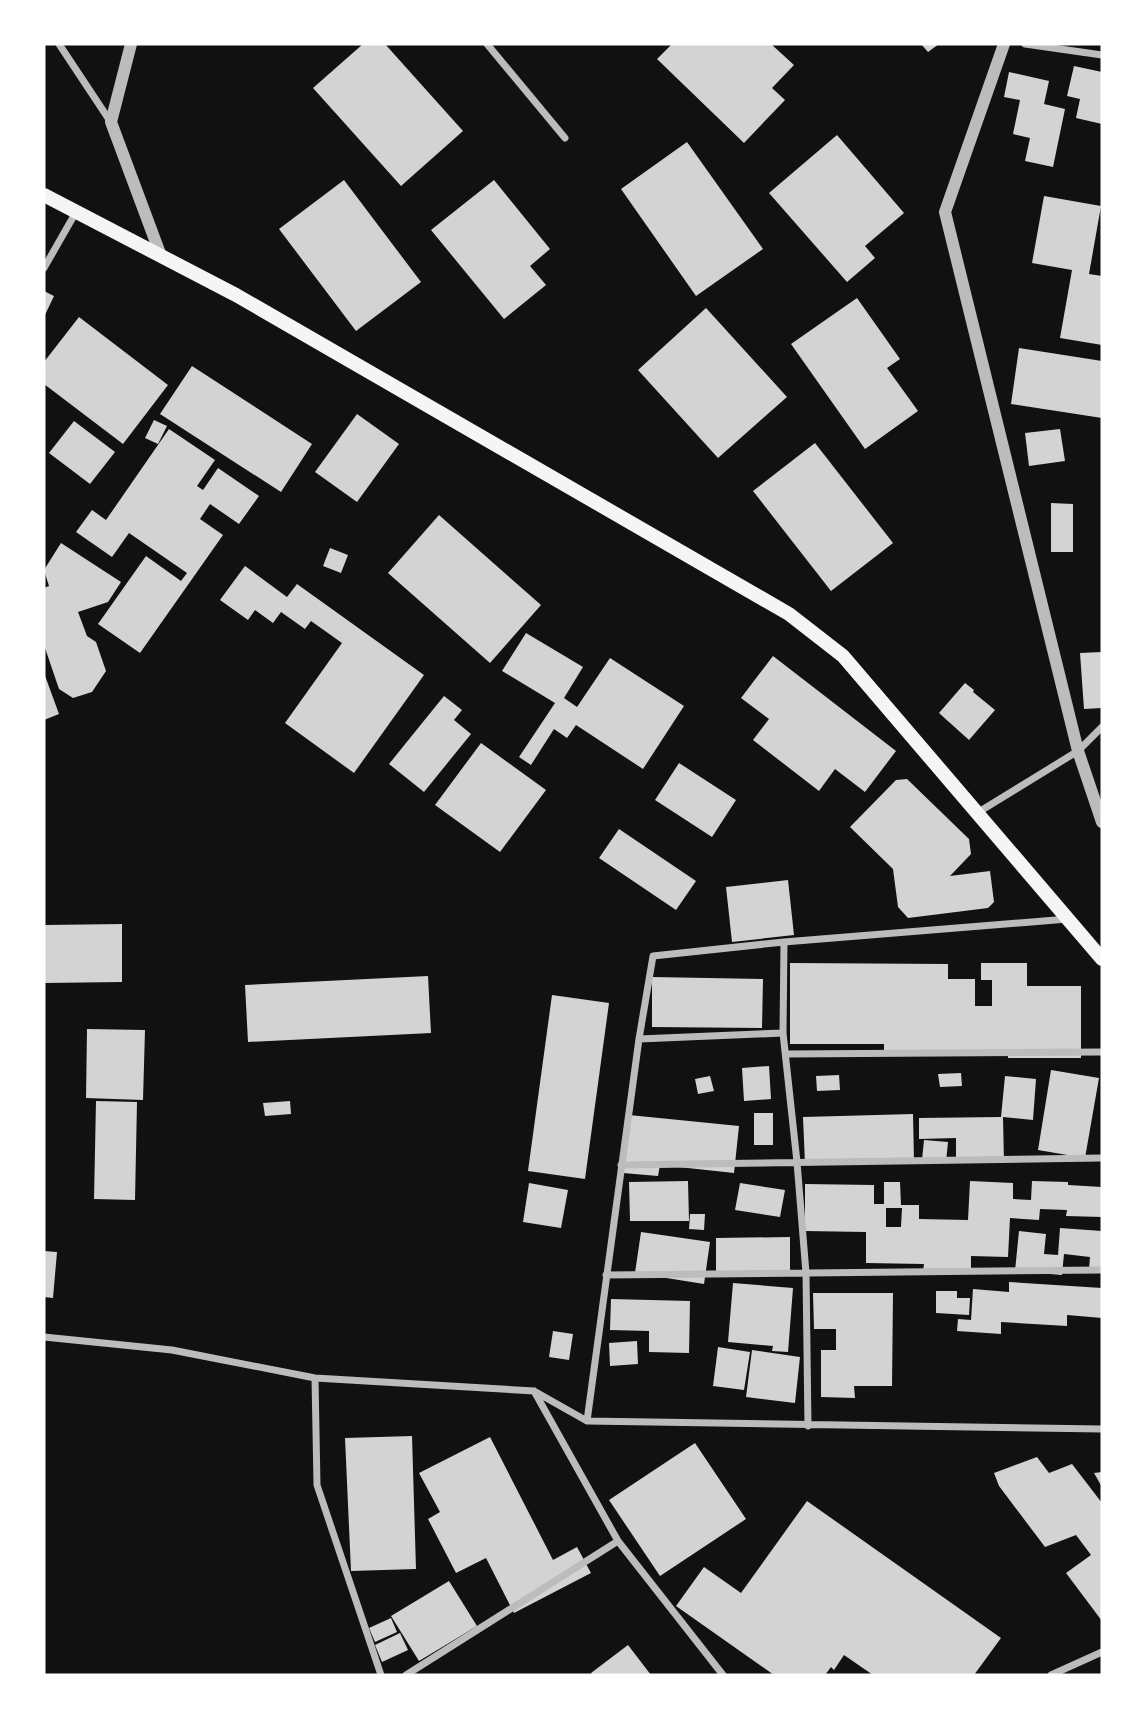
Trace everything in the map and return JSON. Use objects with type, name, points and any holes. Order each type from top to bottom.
[{"type":"main road","points":[[44,195],[236,295],[789,614],[843,656],[1102,958]]},
{"type":"street","points":[[59,44],[111,121],[161,256]]},
{"type":"street","points":[[111,121],[131,44]]},
{"type":"street","points":[[487,44],[565,138]]},
{"type":"street","points":[[1004,44],[945,212],[1078,751],[1102,822]]},
{"type":"street","points":[[1025,44],[1102,55]]},
{"type":"street","points":[[44,268],[76,212]]},
{"type":"street","points":[[978,813],[1078,751],[1102,727]]},
{"type":"street","points":[[587,1421],[621,1164],[653,957],[783,942],[1069,919]]},
{"type":"street","points":[[783,942],[783,1032],[806,1273],[808,1426]]},
{"type":"street","points":[[639,1039],[783,1032]]},
{"type":"street","points":[[786,1054],[1102,1052]]},
{"type":"street","points":[[621,1164],[1102,1158]]},
{"type":"street","points":[[606,1275],[1102,1270]]},
{"type":"street","points":[[44,1337],[173,1350],[315,1378],[534,1391],[587,1421],[1102,1429]]},
{"type":"street","points":[[315,1378],[317,1485],[381,1675]]},
{"type":"street","points":[[534,1391],[618,1541],[723,1675]]},
{"type":"street","points":[[406,1675],[618,1541]]},
{"type":"street","points":[[1052,1675],[1102,1652]]},
{"type":"building","points":[[363,44],[385,44],[463,131],[401,186],[313,88]]},
{"type":"building","points":[[672,44],[771,44],[794,65],[772,88],[785,100],[744,143],[657,59]]},
{"type":"building","points":[[921,44],[939,44],[928,52]]},
{"type":"building","points":[[1074,66],[1102,72],[1102,124],[1076,118],[1080,99],[1067,96]]},
{"type":"building","points":[[1009,72],[1049,81],[1044,104],[1065,109],[1053,167],[1025,161],[1030,138],[1013,134],[1020,100],[1004,97]]},
{"type":"building","points":[[837,135],[904,213],[865,246],[875,258],[847,282],[769,193]]},
{"type":"building","points":[[687,142],[763,249],[696,296],[621,189]]},
{"type":"building","points":[[344,180],[421,282],[356,331],[279,229]]},
{"type":"building","points":[[494,180],[550,249],[530,266],[546,285],[504,319],[431,230]]},
{"type":"building","points":[[1044,196],[1101,206],[1089,274],[1102,276],[1102,345],[1060,338],[1072,270],[1032,263]]},
{"type":"building","points":[[44,291],[54,296],[44,317]]},
{"type":"building","points":[[857,298],[900,359],[887,368],[918,411],[865,449],[791,344]]},
{"type":"building","points":[[706,308],[787,397],[718,458],[638,370]]},
{"type":"building","points":[[79,317],[168,385],[123,444],[44,384],[44,362]]},
{"type":"building","points":[[1019,348],[1102,361],[1102,418],[1011,404]]},
{"type":"building","points":[[192,366],[312,444],[281,492],[160,414]]},
{"type":"building","points":[[357,414],[399,444],[357,502],[315,472]]},
{"type":"building","points":[[154,420],[167,426],[158,444],[145,438]]},
{"type":"building","points":[[74,421],[115,452],[90,484],[49,453]]},
{"type":"building","points":[[169,429],[215,460],[197,486],[203,490],[218,468],[259,496],[239,524],[210,504],[200,519],[223,535],[140,653],[98,624],[146,556],[181,581],[187,573],[129,533],[112,557],[76,532],[92,510],[106,520]]},
{"type":"building","points":[[1060,429],[1065,461],[1029,466],[1025,433]]},
{"type":"building","points":[[815,443],[893,543],[831,591],[753,491]]},
{"type":"building","points":[[1051,503],[1073,504],[1073,552],[1051,552]]},
{"type":"building","points":[[439,515],[541,605],[490,663],[388,573]]},
{"type":"building","points":[[61,543],[121,582],[108,602],[78,612],[87,636],[96,642],[106,671],[92,692],[73,698],[59,689],[44,645],[44,588],[49,586],[44,570]]},
{"type":"building","points":[[330,548],[348,555],[341,573],[323,566]]},
{"type":"building","points":[[245,566],[287,597],[297,584],[424,675],[354,773],[285,723],[342,643],[311,621],[305,629],[281,612],[273,623],[255,610],[248,620],[220,600]]},
{"type":"building","points":[[526,633],[583,667],[564,698],[577,707],[610,658],[684,706],[643,769],[576,725],[567,738],[554,729],[531,765],[519,757],[555,703],[502,671]]},
{"type":"building","points":[[1102,652],[1102,708],[1084,709],[1080,653]]},
{"type":"building","points":[[773,656],[896,751],[865,792],[835,769],[819,791],[753,740],[769,719],[741,698]]},
{"type":"building","points":[[44,673],[59,714],[44,720]]},
{"type":"building","points":[[965,683],[995,710],[969,740],[939,713]]},
{"type":"building","points":[[444,696],[462,710],[454,720],[471,734],[424,792],[389,764]]},
{"type":"building","points":[[481,743],[546,790],[500,852],[435,805]]},
{"type":"building","points":[[679,763],[736,800],[712,837],[655,800]]},
{"type":"building","points":[[907,779],[969,839],[971,854],[950,876],[990,871],[994,902],[988,908],[908,918],[898,907],[893,869],[850,827],[896,780]]},
{"type":"building","points":[[619,829],[696,881],[676,910],[599,858]]},
{"type":"building","points":[[788,880],[794,935],[732,942],[726,887]]},
{"type":"building","points":[[122,924],[122,982],[44,983],[44,925]]},
{"type":"building","points":[[790,963],[948,964],[948,979],[975,979],[975,1006],[992,1006],[992,980],[981,980],[981,963],[1027,963],[1027,986],[1081,986],[1081,1058],[884,1054],[884,1044],[790,1044]]},
{"type":"building","points":[[428,976],[431,1033],[248,1042],[245,985]]},
{"type":"building","points":[[652,977],[763,979],[762,1028],[652,1027]]},
{"type":"building","points":[[552,995],[609,1003],[585,1179],[528,1171]]},
{"type":"building","points":[[87,1029],[145,1030],[143,1100],[86,1098]]},
{"type":"building","points":[[769,1066],[771,1099],[744,1101],[742,1068]]},
{"type":"building","points":[[1051,1070],[1099,1078],[1085,1158],[1038,1150]]},
{"type":"building","points":[[961,1073],[962,1086],[940,1087],[938,1074]]},
{"type":"building","points":[[839,1075],[840,1090],[817,1091],[816,1076]]},
{"type":"building","points":[[710,1076],[714,1091],[698,1094],[695,1079]]},
{"type":"building","points":[[1005,1076],[1036,1079],[1033,1120],[1003,1117],[1004,1162],[956,1163],[956,1138],[919,1139],[919,1118],[1001,1117]]},
{"type":"building","points":[[96,1101],[137,1102],[135,1200],[94,1199]]},
{"type":"building","points":[[290,1101],[291,1114],[265,1116],[263,1103]]},
{"type":"building","points":[[754,1113],[773,1113],[773,1145],[754,1145]]},
{"type":"building","points":[[913,1114],[914,1161],[805,1164],[803,1117]]},
{"type":"building","points":[[629,1115],[739,1126],[734,1173],[660,1165],[658,1176],[623,1173]]},
{"type":"building","points":[[924,1140],[948,1142],[946,1162],[922,1160]]},
{"type":"building","points":[[688,1181],[689,1221],[630,1221],[629,1182]]},
{"type":"building","points":[[970,1181],[1013,1183],[1013,1199],[1031,1200],[1032,1181],[1102,1187],[1102,1217],[1066,1216],[1067,1210],[1040,1209],[1039,1220],[1010,1218],[1008,1257],[971,1256],[971,1271],[923,1271],[924,1264],[866,1263],[866,1232],[805,1231],[805,1184],[874,1185],[874,1204],[884,1204],[884,1182],[900,1182],[901,1205],[919,1205],[919,1219],[968,1220]],"holes":[[[886,1208],[902,1208],[901,1227],[886,1227]]]},
{"type":"building","points":[[529,1183],[568,1190],[561,1228],[523,1222]]},
{"type":"building","points":[[740,1183],[785,1190],[780,1217],[735,1210]]},
{"type":"building","points":[[690,1214],[705,1214],[704,1230],[689,1229]]},
{"type":"building","points":[[1060,1228],[1102,1231],[1102,1271],[1089,1269],[1090,1257],[1064,1254],[1062,1275],[1015,1271],[1019,1231],[1046,1234],[1044,1254],[1058,1255]]},
{"type":"building","points":[[641,1232],[710,1242],[704,1284],[635,1273]]},
{"type":"building","points":[[790,1237],[790,1273],[716,1274],[716,1238]]},
{"type":"building","points":[[44,1251],[57,1252],[53,1298],[44,1297]]},
{"type":"building","points":[[1009,1282],[1102,1288],[1102,1318],[1067,1315],[1067,1326],[1001,1322],[1001,1334],[957,1331],[958,1319],[971,1320],[973,1289],[1009,1292]]},
{"type":"building","points":[[733,1283],[793,1288],[788,1352],[772,1351],[773,1346],[728,1342]]},
{"type":"building","points":[[936,1291],[957,1291],[957,1298],[970,1298],[969,1315],[936,1313]]},
{"type":"building","points":[[813,1293],[893,1293],[892,1386],[854,1386],[855,1398],[821,1397],[821,1350],[836,1350],[836,1329],[814,1329]]},
{"type":"building","points":[[611,1299],[690,1301],[689,1353],[649,1352],[649,1331],[610,1330]]},
{"type":"building","points":[[553,1331],[573,1334],[569,1360],[549,1357]]},
{"type":"building","points":[[637,1341],[638,1364],[610,1366],[609,1343]]},
{"type":"building","points":[[718,1347],[750,1352],[744,1390],[713,1386]]},
{"type":"building","points":[[752,1350],[800,1357],[795,1403],[746,1397]]},
{"type":"building","points":[[412,1436],[416,1569],[351,1571],[345,1438]]},
{"type":"building","points":[[490,1437],[553,1560],[577,1547],[591,1573],[514,1613],[486,1558],[456,1573],[428,1519],[440,1512],[419,1473]]},
{"type":"building","points":[[695,1443],[746,1519],[660,1576],[609,1500]]},
{"type":"building","points":[[1037,1457],[1049,1473],[1072,1464],[1102,1503],[1102,1621],[1066,1573],[1091,1555],[1076,1535],[1045,1547],[999,1486],[994,1473]]},
{"type":"building","points":[[1102,1472],[1102,1487],[1094,1473]]},
{"type":"building","points":[[807,1501],[1001,1638],[974,1675],[873,1675],[844,1655],[834,1670],[831,1667],[825,1675],[774,1675],[676,1606],[704,1567],[741,1593]]},
{"type":"building","points":[[449,1581],[477,1626],[419,1661],[391,1616]]},
{"type":"building","points":[[391,1618],[397,1632],[375,1642],[369,1628]]},
{"type":"building","points":[[400,1633],[408,1650],[382,1662],[375,1645]]},
{"type":"building","points":[[628,1645],[651,1675],[592,1675],[591,1673]]}]
